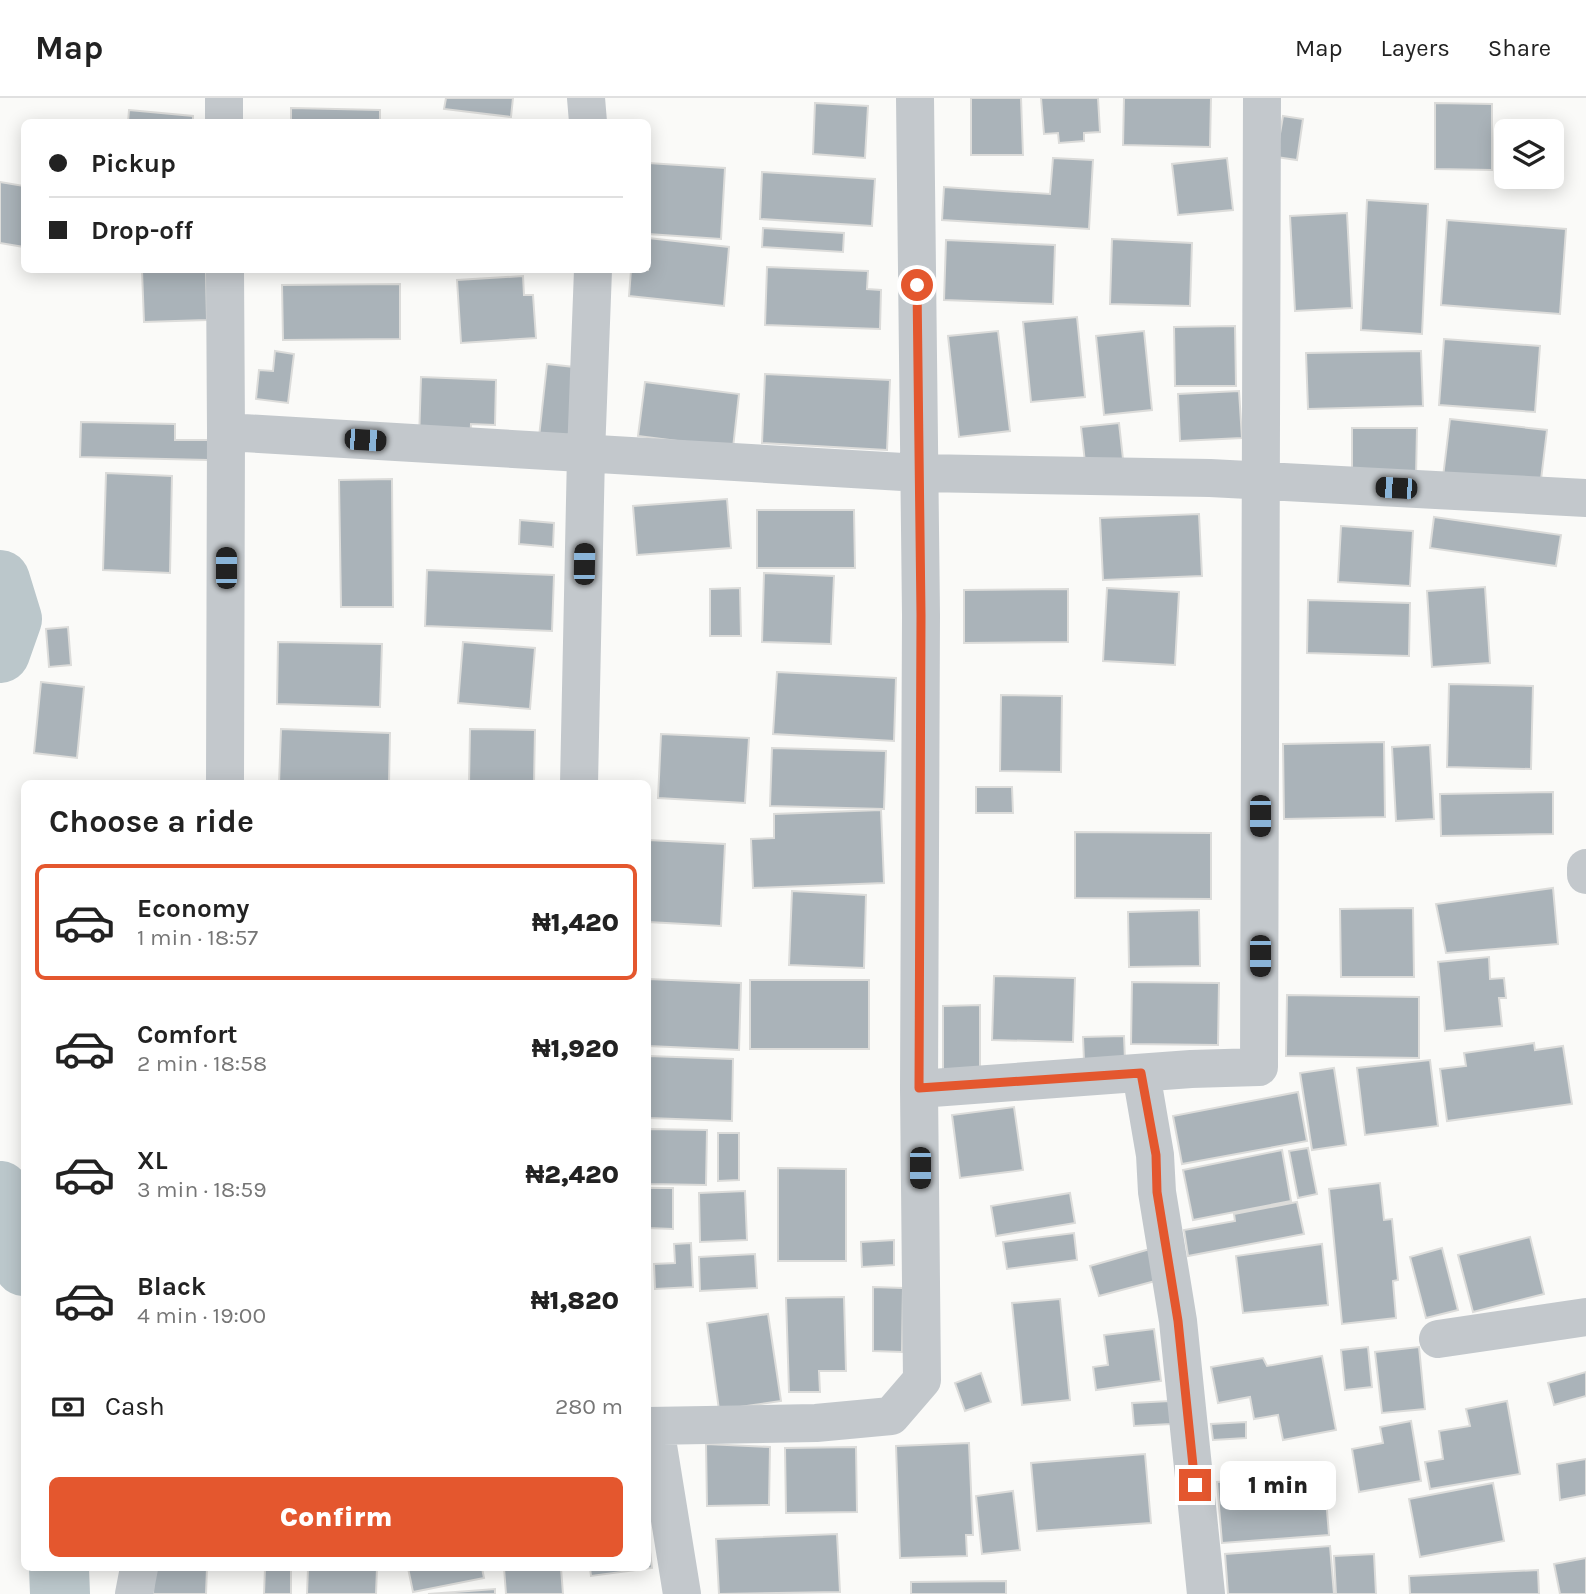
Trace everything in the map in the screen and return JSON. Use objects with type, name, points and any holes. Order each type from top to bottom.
[{"type":"street","points":[[224,98],[224,119]]},
{"type":"street","points":[[586,98],[587,119]]},
{"type":"street","points":[[682,1594],[651,1426],[816,1423],[891,1416],[922,1380],[919,1088],[921,629],[915,98]]},
{"type":"street","points":[[919,1088],[1259,1068],[1262,98]]},
{"type":"street","points":[[225,273],[225,780]]},
{"type":"street","points":[[579,780],[593,273]]},
{"type":"street","points":[[226,432],[920,473],[1210,478],[1586,498]]},
{"type":"street","points":[[1586,869],[1586,874]]},
{"type":"street","points":[[1141,1073],[1156,1155],[1157,1192],[1178,1321],[1206,1594]]},
{"type":"street","points":[[1438,1339],[1586,1317]]},
{"type":"street","points":[[134,1594],[138,1571]]},
{"type":"building","points":[[446,98],[513,98],[511,117],[444,109]]},
{"type":"building","points":[[971,98],[1021,98],[1023,155],[971,155]]},
{"type":"building","points":[[1041,98],[1098,98],[1100,132],[1084,133],[1084,141],[1059,143],[1058,133],[1044,134]]},
{"type":"building","points":[[1124,98],[1211,98],[1210,147],[1123,145]]},
{"type":"building","points":[[815,103],[868,106],[865,158],[813,154]]},
{"type":"building","points":[[1435,103],[1492,104],[1492,170],[1435,169]]},
{"type":"building","points":[[291,108],[380,110],[380,119],[291,119]]},
{"type":"building","points":[[129,110],[193,116],[193,119],[128,119]]},
{"type":"building","points":[[1283,116],[1303,119],[1297,160],[1276,157]]},
{"type":"building","points":[[1053,158],[1093,160],[1089,229],[942,220],[944,187],[1050,194]]},
{"type":"building","points":[[1227,158],[1233,210],[1178,215],[1172,164]]},
{"type":"building","points":[[651,163],[725,168],[721,239],[651,234]]},
{"type":"building","points":[[762,172],[875,179],[872,226],[760,219]]},
{"type":"building","points":[[0,182],[21,186],[21,246],[0,243]]},
{"type":"building","points":[[1367,200],[1428,204],[1422,334],[1361,330]]},
{"type":"building","points":[[1347,213],[1352,308],[1295,311],[1290,216]]},
{"type":"building","points":[[1447,220],[1566,229],[1560,314],[1441,305]]},
{"type":"building","points":[[763,228],[844,233],[843,252],[762,247]]},
{"type":"building","points":[[651,238],[729,247],[724,306],[629,296],[631,273],[651,273]]},
{"type":"building","points":[[1112,239],[1192,243],[1190,306],[1110,304]]},
{"type":"building","points":[[946,240],[1055,245],[1053,304],[944,300]]},
{"type":"building","points":[[767,267],[868,271],[867,289],[881,290],[880,329],[765,325]]},
{"type":"building","points":[[142,273],[206,273],[207,320],[144,322]]},
{"type":"building","points":[[523,276],[524,295],[533,295],[536,338],[461,343],[457,280]]},
{"type":"building","points":[[400,284],[400,339],[283,340],[282,285]]},
{"type":"building","points":[[1077,317],[1085,397],[1031,402],[1023,322]]},
{"type":"building","points":[[1235,326],[1236,386],[1175,386],[1174,327]]},
{"type":"building","points":[[998,331],[1010,431],[959,437],[948,336]]},
{"type":"building","points":[[1144,331],[1152,410],[1104,415],[1096,336]]},
{"type":"building","points":[[1444,339],[1540,346],[1535,412],[1439,405]]},
{"type":"building","points":[[275,351],[294,354],[288,403],[256,399],[259,370],[273,371]]},
{"type":"building","points":[[1421,351],[1423,406],[1308,409],[1306,353]]},
{"type":"building","points":[[547,364],[583,368],[575,441],[539,437]]},
{"type":"building","points":[[765,374],[890,380],[887,450],[762,443]]},
{"type":"building","points":[[421,377],[496,380],[495,425],[471,424],[470,441],[419,440]]},
{"type":"building","points":[[645,382],[739,394],[733,448],[638,436]]},
{"type":"building","points":[[1239,391],[1242,438],[1180,441],[1178,394]]},
{"type":"building","points":[[1450,419],[1547,430],[1540,488],[1443,477]]},
{"type":"building","points":[[81,422],[175,424],[175,440],[209,440],[208,460],[80,457]]},
{"type":"building","points":[[1119,423],[1124,468],[1086,471],[1081,427]]},
{"type":"building","points":[[1352,428],[1417,428],[1416,477],[1352,477]]},
{"type":"building","points":[[106,473],[172,476],[170,573],[103,570]]},
{"type":"building","points":[[392,479],[393,607],[341,607],[339,480]]},
{"type":"building","points":[[727,499],[731,548],[637,555],[633,506]]},
{"type":"building","points":[[757,510],[854,510],[855,568],[757,568]]},
{"type":"building","points":[[1199,514],[1202,576],[1103,580],[1100,518]]},
{"type":"building","points":[[1434,517],[1561,535],[1556,566],[1430,548]]},
{"type":"building","points":[[520,520],[554,523],[553,547],[519,544]]},
{"type":"building","points":[[1341,526],[1413,531],[1410,586],[1338,582]]},
{"type":"building","points":[[427,570],[554,575],[552,631],[425,626]]},
{"type":"building","points":[[764,573],[834,576],[831,644],[762,642]]},
{"type":"building","points":[[1485,587],[1490,663],[1432,667],[1427,591]]},
{"type":"building","points":[[740,588],[741,636],[710,636],[710,589]]},
{"type":"building","points":[[1107,588],[1179,592],[1175,665],[1103,661]]},
{"type":"building","points":[[1068,589],[1068,642],[964,643],[964,590]]},
{"type":"building","points":[[1308,600],[1410,603],[1409,656],[1307,653]]},
{"type":"building","points":[[68,627],[71,665],[49,667],[46,629]]},
{"type":"building","points":[[278,642],[382,644],[380,707],[277,704]]},
{"type":"building","points":[[463,642],[535,648],[530,709],[458,703]]},
{"type":"building","points":[[777,672],[896,678],[894,741],[773,734]]},
{"type":"building","points":[[41,682],[84,687],[77,758],[34,753]]},
{"type":"building","points":[[1449,684],[1533,686],[1531,769],[1447,767]]},
{"type":"building","points":[[1001,695],[1062,696],[1061,772],[1000,771]]},
{"type":"building","points":[[281,729],[390,733],[389,780],[279,780]]},
{"type":"building","points":[[470,729],[535,730],[534,780],[469,780]]},
{"type":"building","points":[[661,734],[749,738],[745,803],[658,798]]},
{"type":"building","points":[[1384,742],[1385,817],[1284,819],[1283,744]]},
{"type":"building","points":[[1430,745],[1434,819],[1396,821],[1392,747]]},
{"type":"building","points":[[772,748],[886,751],[884,809],[770,806]]},
{"type":"building","points":[[976,787],[1012,787],[1013,813],[976,813]]},
{"type":"building","points":[[1553,792],[1553,834],[1441,836],[1440,794]]},
{"type":"building","points":[[881,810],[884,883],[753,888],[751,839],[774,838],[774,814]]},
{"type":"building","points":[[1075,832],[1211,833],[1211,899],[1075,898]]},
{"type":"building","points":[[651,840],[725,844],[721,926],[651,922]]},
{"type":"building","points":[[1553,888],[1558,944],[1446,953],[1436,904]]},
{"type":"building","points":[[792,891],[866,895],[864,968],[789,965]]},
{"type":"building","points":[[1413,908],[1414,977],[1341,977],[1340,909]]},
{"type":"building","points":[[1199,910],[1200,966],[1129,967],[1128,912]]},
{"type":"building","points":[[1489,957],[1490,979],[1504,978],[1506,998],[1499,998],[1502,1026],[1445,1031],[1438,962]]},
{"type":"building","points":[[994,976],[1075,978],[1073,1042],[992,1040]]},
{"type":"building","points":[[651,979],[741,983],[739,1050],[651,1046]]},
{"type":"building","points":[[750,980],[869,980],[869,1049],[750,1049]]},
{"type":"building","points":[[1132,982],[1219,983],[1218,1045],[1131,1044]]},
{"type":"building","points":[[1287,995],[1419,997],[1419,1058],[1286,1056]]},
{"type":"building","points":[[980,1005],[980,1075],[943,1076],[943,1006]]},
{"type":"building","points":[[1124,1036],[1125,1060],[1084,1061],[1083,1037]]},
{"type":"building","points":[[1534,1043],[1535,1050],[1563,1046],[1572,1104],[1447,1121],[1440,1069],[1466,1066],[1464,1053]]},
{"type":"building","points":[[651,1056],[733,1059],[732,1121],[651,1118]]},
{"type":"building","points":[[1430,1060],[1438,1126],[1365,1135],[1357,1068]]},
{"type":"building","points":[[1334,1068],[1346,1145],[1312,1150],[1300,1073]]},
{"type":"building","points":[[1298,1092],[1307,1141],[1182,1164],[1173,1116]]},
{"type":"building","points":[[1014,1107],[1023,1170],[960,1178],[952,1115]]},
{"type":"building","points":[[651,1129],[707,1130],[706,1185],[651,1184]]},
{"type":"building","points":[[718,1133],[739,1133],[739,1180],[718,1181]]},
{"type":"building","points":[[1308,1148],[1317,1194],[1298,1198],[1289,1151]]},
{"type":"building","points":[[1282,1150],[1291,1201],[1193,1220],[1183,1170]]},
{"type":"building","points":[[778,1168],[846,1169],[846,1261],[778,1261]]},
{"type":"building","points":[[1380,1183],[1384,1220],[1392,1219],[1398,1280],[1393,1281],[1396,1318],[1342,1324],[1329,1189]]},
{"type":"building","points":[[651,1188],[673,1188],[673,1229],[651,1228]]},
{"type":"building","points":[[745,1191],[747,1240],[700,1242],[699,1193]]},
{"type":"building","points":[[1070,1193],[1075,1223],[996,1236],[991,1206]]},
{"type":"building","points":[[1297,1202],[1304,1234],[1188,1256],[1184,1230],[1235,1221],[1234,1214]]},
{"type":"building","points":[[1074,1233],[1077,1260],[1007,1269],[1003,1242]]},
{"type":"building","points":[[1530,1237],[1544,1294],[1473,1312],[1458,1255]]},
{"type":"building","points":[[894,1240],[894,1265],[862,1267],[861,1242]]},
{"type":"building","points":[[691,1243],[693,1287],[655,1289],[654,1264],[675,1263],[674,1244]]},
{"type":"building","points":[[1322,1244],[1328,1305],[1243,1313],[1236,1256]]},
{"type":"building","points":[[1442,1248],[1458,1310],[1426,1318],[1410,1257]]},
{"type":"building","points":[[1150,1249],[1159,1280],[1099,1296],[1090,1266]]},
{"type":"building","points":[[755,1254],[757,1288],[700,1291],[699,1257]]},
{"type":"building","points":[[873,1287],[903,1288],[902,1352],[873,1351]]},
{"type":"building","points":[[844,1297],[846,1371],[819,1371],[820,1392],[789,1392],[786,1298]]},
{"type":"building","points":[[1060,1299],[1070,1400],[1022,1405],[1012,1303]]},
{"type":"building","points":[[768,1314],[781,1401],[719,1410],[707,1323]]},
{"type":"building","points":[[1154,1329],[1161,1381],[1096,1390],[1093,1367],[1108,1365],[1104,1335]]},
{"type":"building","points":[[1368,1347],[1372,1387],[1345,1390],[1341,1350]]},
{"type":"building","points":[[1419,1347],[1425,1409],[1382,1413],[1375,1352]]},
{"type":"building","points":[[1322,1356],[1336,1430],[1283,1440],[1278,1415],[1254,1419],[1250,1397],[1218,1403],[1211,1367],[1263,1358],[1267,1366]]},
{"type":"building","points":[[1586,1372],[1586,1396],[1554,1405],[1548,1383]]},
{"type":"building","points":[[981,1373],[991,1402],[965,1411],[955,1383]]},
{"type":"building","points":[[1170,1401],[1171,1424],[1134,1426],[1132,1403]]},
{"type":"building","points":[[1507,1401],[1520,1474],[1430,1489],[1425,1462],[1443,1459],[1439,1431],[1470,1426],[1466,1409]]},
{"type":"building","points":[[1411,1421],[1421,1481],[1359,1492],[1352,1449],[1383,1443],[1380,1427]]},
{"type":"building","points":[[1246,1422],[1246,1438],[1213,1440],[1211,1424]]},
{"type":"building","points":[[969,1443],[973,1535],[966,1535],[967,1556],[900,1558],[896,1446]]},
{"type":"building","points":[[706,1444],[770,1447],[769,1505],[707,1506]]},
{"type":"building","points":[[856,1447],[857,1512],[786,1513],[785,1448]]},
{"type":"building","points":[[1145,1454],[1151,1523],[1037,1531],[1031,1463]]},
{"type":"building","points":[[1586,1459],[1586,1495],[1560,1500],[1557,1464]]},
{"type":"building","points":[[1324,1474],[1329,1535],[1222,1543],[1217,1482]]},
{"type":"building","points":[[1493,1483],[1504,1541],[1420,1557],[1409,1499]]},
{"type":"building","points":[[1013,1491],[1020,1550],[982,1554],[976,1496]]},
{"type":"building","points":[[837,1534],[840,1592],[719,1594],[716,1539]]},
{"type":"building","points":[[1330,1546],[1334,1594],[1228,1594],[1225,1554]]},
{"type":"building","points":[[1374,1554],[1376,1594],[1336,1594],[1334,1556]]},
{"type":"building","points":[[1586,1558],[1586,1594],[1560,1594],[1554,1564]]},
{"type":"building","points":[[1538,1570],[1539,1594],[1410,1594],[1409,1576]]},
{"type":"building","points":[[154,1571],[207,1571],[206,1594],[153,1594]]},
{"type":"building","points":[[265,1571],[291,1571],[291,1594],[264,1594]]},
{"type":"building","points":[[308,1571],[377,1571],[376,1594],[307,1594]]},
{"type":"building","points":[[409,1571],[483,1571],[484,1578],[413,1592]]},
{"type":"building","points":[[504,1571],[561,1571],[563,1594],[506,1594]]},
{"type":"building","points":[[590,1571],[629,1571],[591,1576]]},
{"type":"building","points":[[1006,1581],[1006,1594],[911,1594],[911,1582]]},
{"type":"building","points":[[495,1589],[495,1594],[428,1594]]},
{"type":"waterway","points":[[0,580],[12,619],[0,653]]},
{"type":"waterway","points":[[0,1191],[21,1257]]},
{"type":"waterway","points":[[59,1571],[60,1594]]},
{"type":"route","points":[[917,285],[921,615],[919,1088],[1141,1073],[1156,1155],[1157,1192],[1178,1321],[1195,1485]]}]
